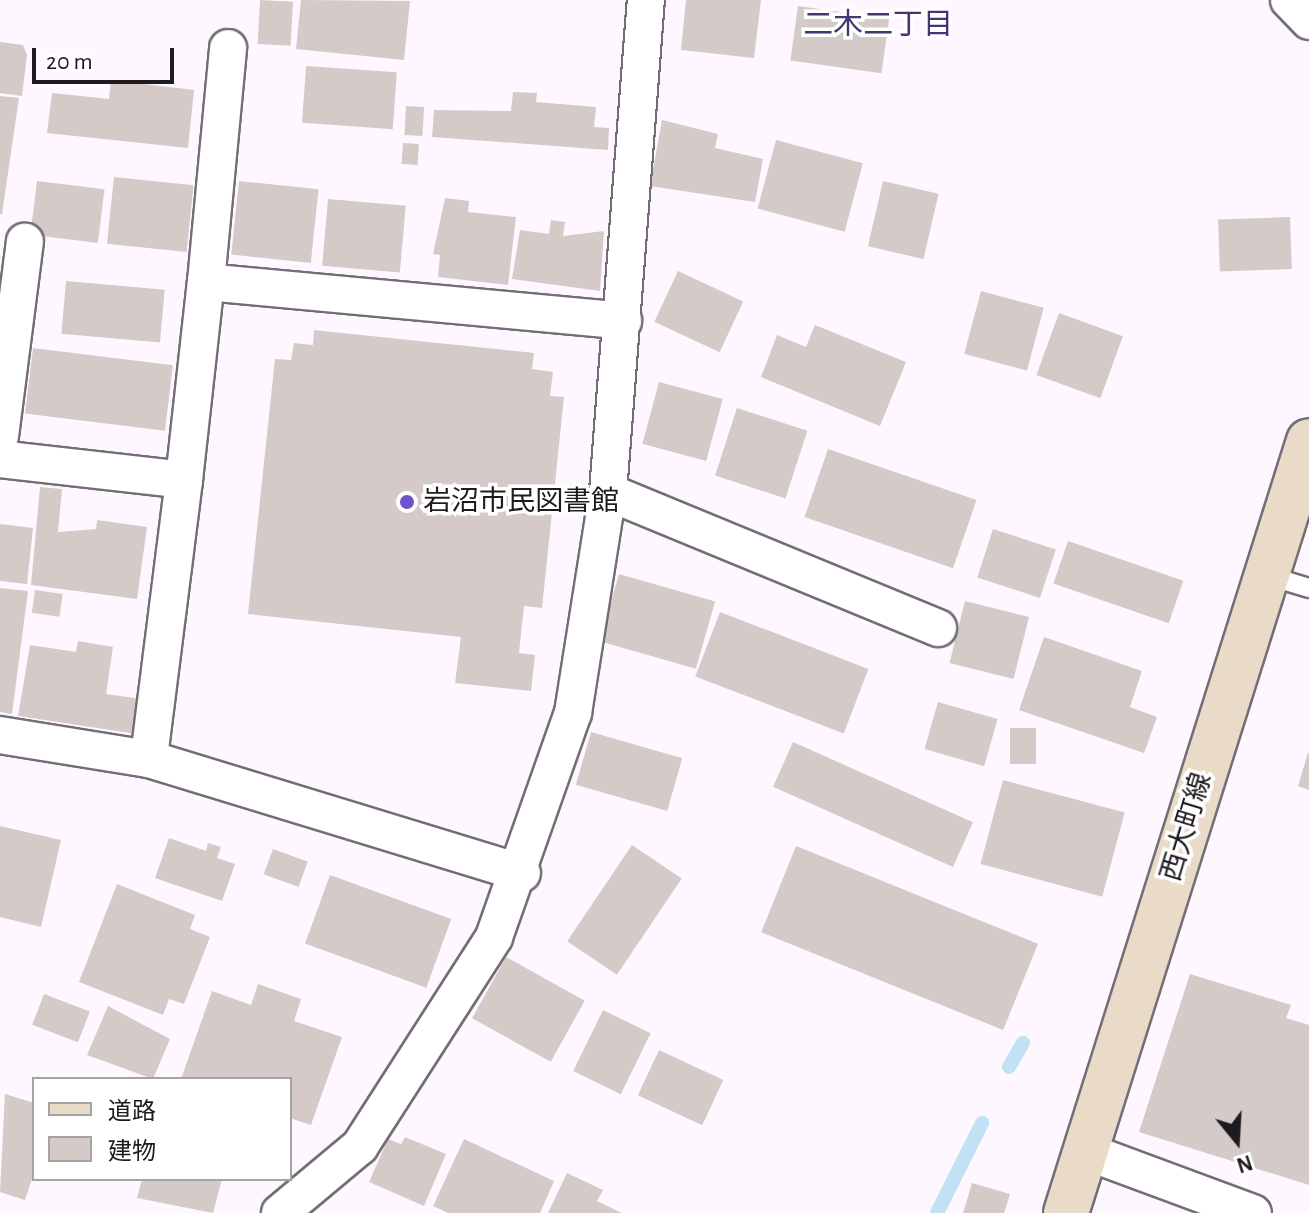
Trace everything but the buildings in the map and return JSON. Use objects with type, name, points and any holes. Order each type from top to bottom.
[{"type":"street","points":[[280,1213],[360,1146],[494,937],[522,873],[573,713],[608,492],[646,0]]},
{"type":"street","points":[[1289,0],[1309,21]]},
{"type":"street","points":[[149,759],[206,282],[228,48]]},
{"type":"street","points":[[0,436],[25,242]]},
{"type":"street","points":[[206,282],[623,321]]},
{"type":"street","name":"西大町線","points":[[1066,1213],[1309,441]]},
{"type":"street","points":[[0,459],[184,480]]},
{"type":"street","points":[[608,492],[938,628]]},
{"type":"street","points":[[0,735],[149,759],[522,873]]},
{"type":"street","points":[[1085,1151],[1253,1213]]},
{"type":"lane","points":[[1266,575],[1309,588]]},
{"type":"waterway","points":[[1009,1067],[1023,1043]]},
{"type":"waterway","points":[[937,1213],[982,1123]]},
{"type":"place","name":"岩沼市民図書館","points":[[407,502]]},
{"type":"district","name":"二木二丁目","points":[[878,25]]}]
